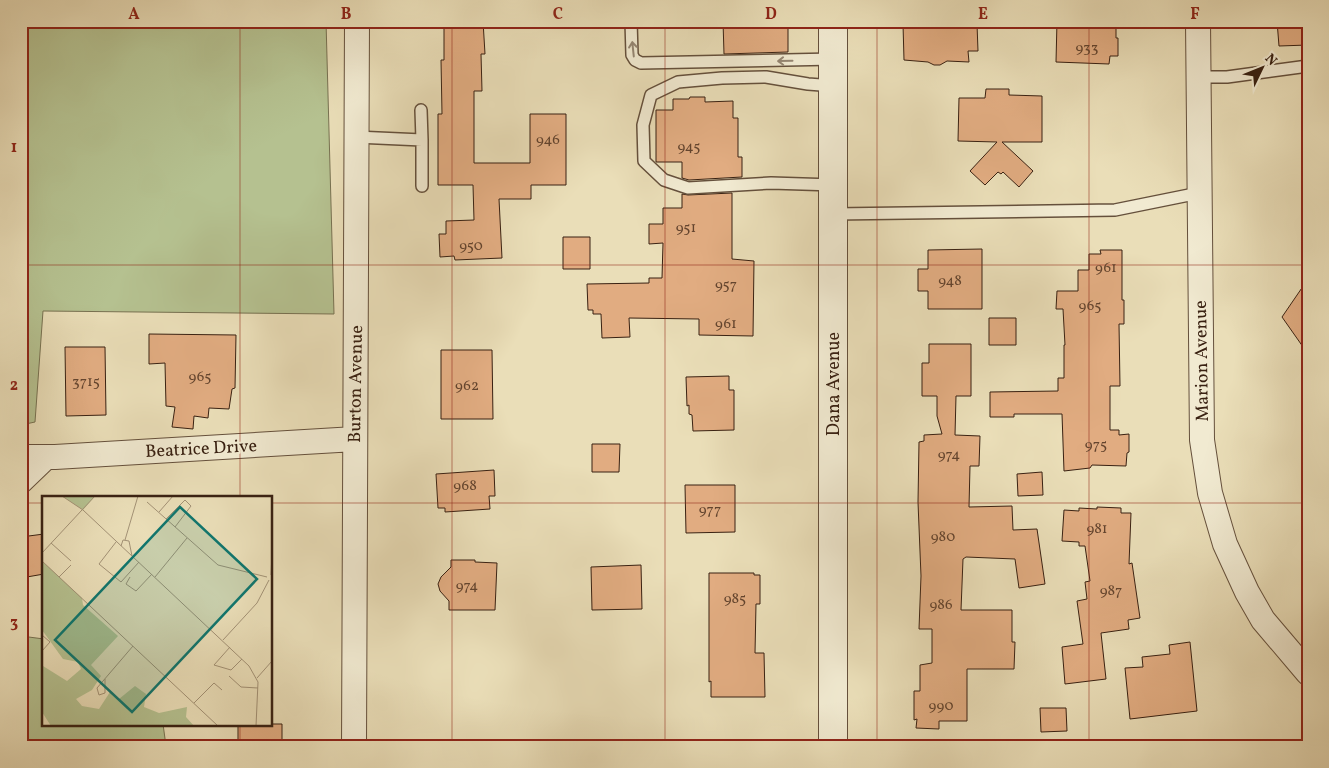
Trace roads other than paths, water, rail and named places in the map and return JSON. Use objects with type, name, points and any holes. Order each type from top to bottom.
[{"type":"street","name":"Burton Avenue","points":[[354,747],[357,21]]},
{"type":"street","name":"Dana Avenue","points":[[833,21],[833,747]]},
{"type":"street","name":"Marion Avenue","points":[[1198,21],[1202,440],[1210,492],[1225,544],[1247,592],[1263,620],[1308,673]]},
{"type":"street","name":"Beatrice Drive","points":[[21,457],[355,439]]},
{"type":"street","points":[[21,481],[46,457]]},
{"type":"lane","points":[[631,21],[632,54],[634,60],[641,63],[834,59]]},
{"type":"lane","points":[[1198,77],[1236,76],[1308,66]]},
{"type":"lane","points":[[834,86],[766,77],[678,82],[651,95],[643,126],[644,161],[664,180],[688,188],[771,183],[834,185]]},
{"type":"lane","points":[[422,110],[422,186]]},
{"type":"lane","points":[[356,136],[422,140]]},
{"type":"lane","points":[[834,214],[1115,210],[1199,193]]}]
